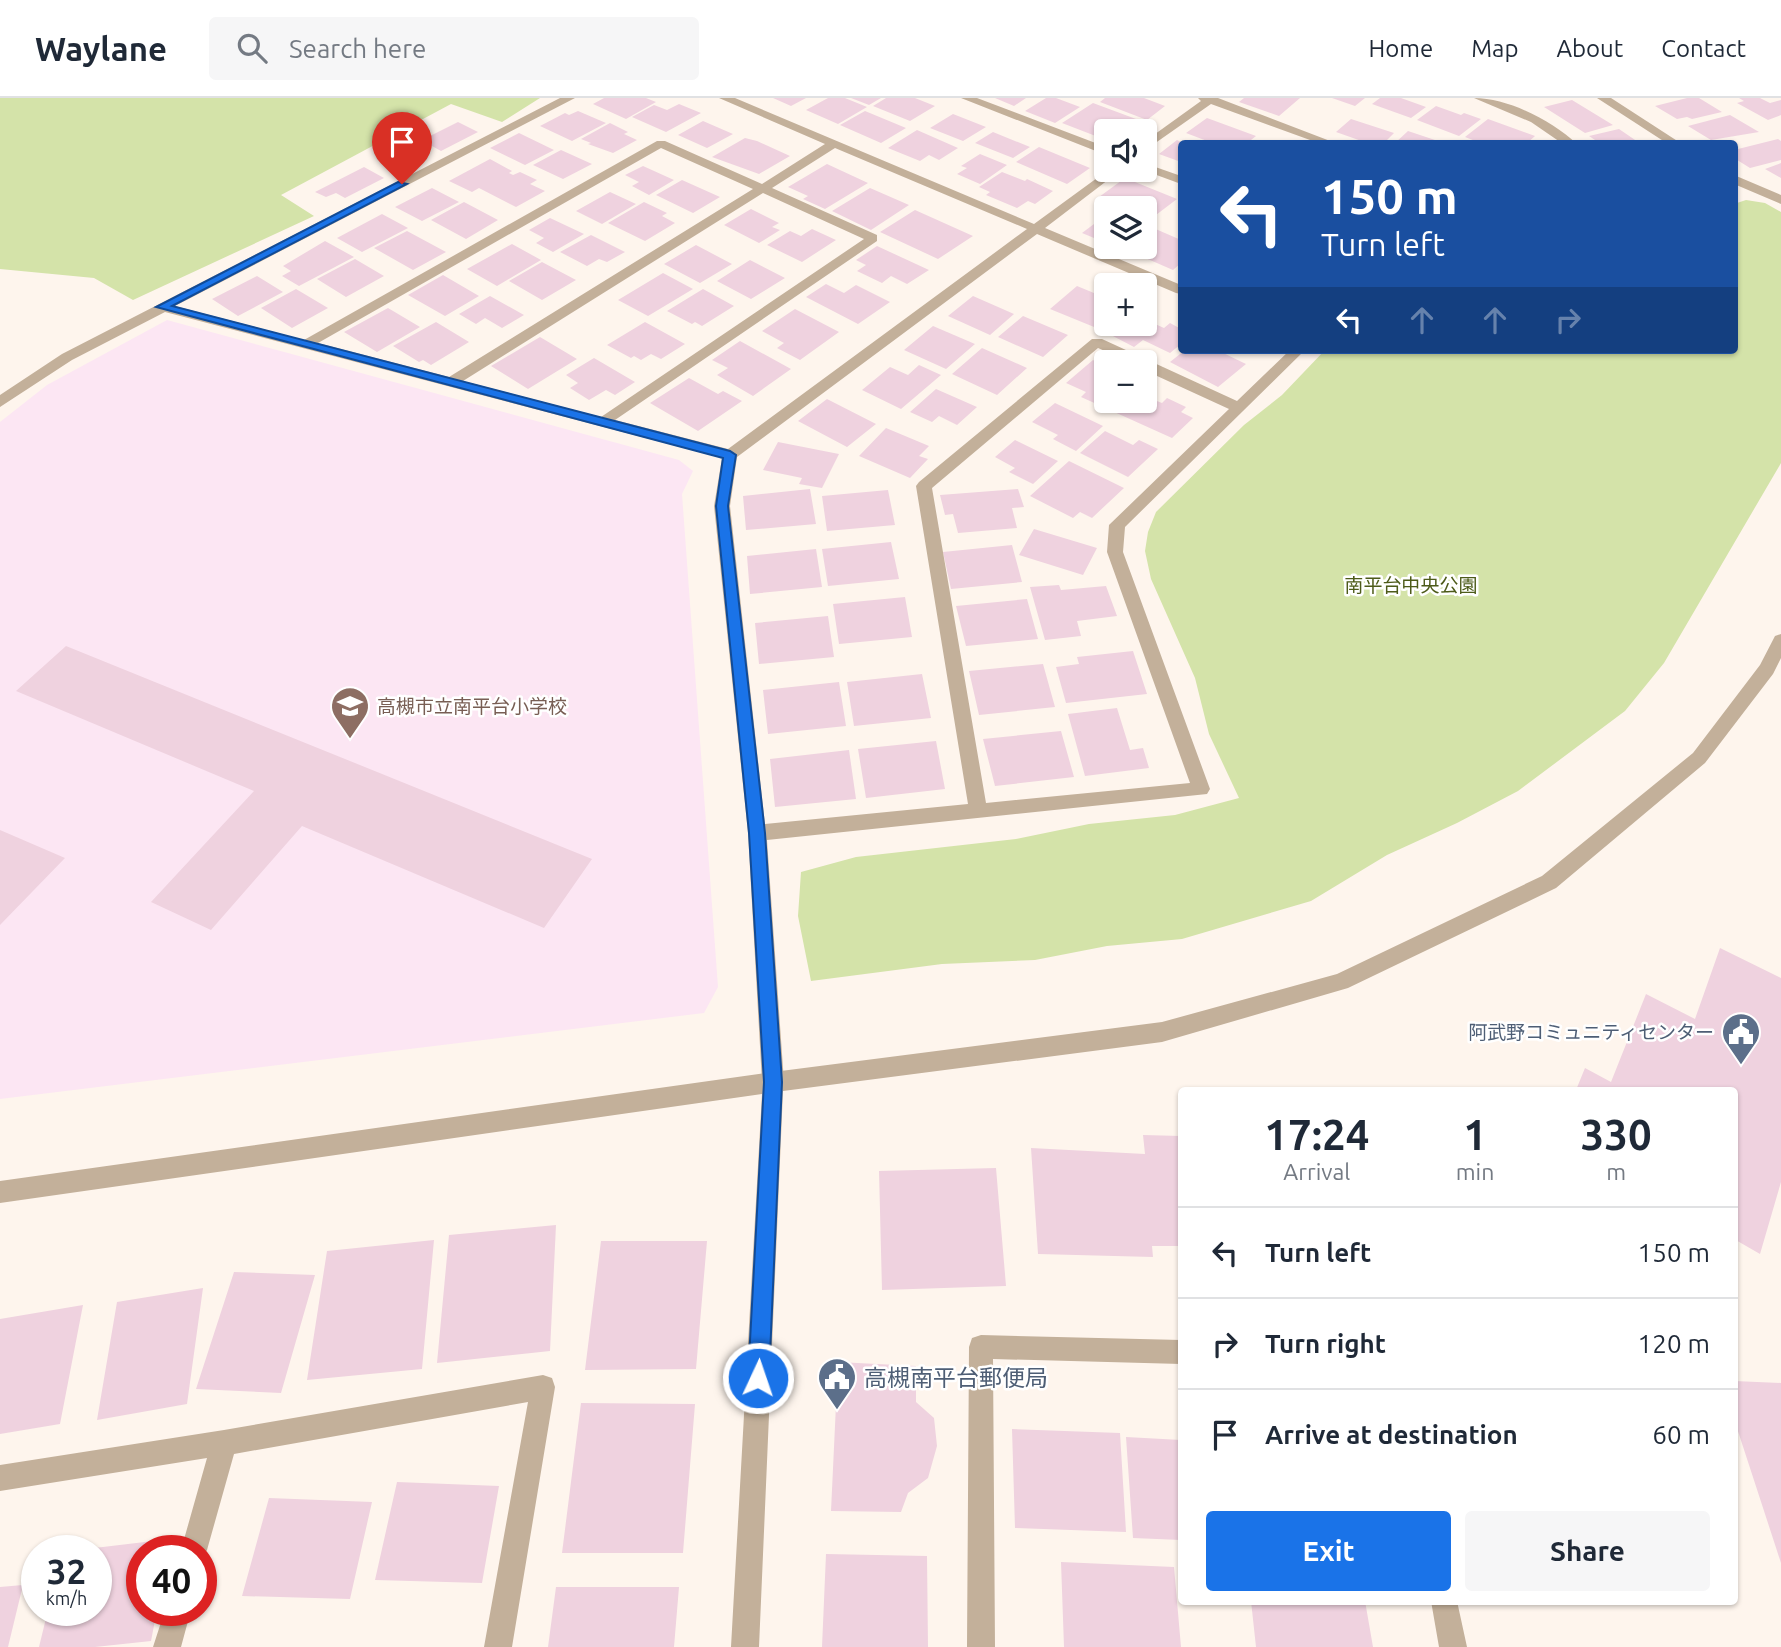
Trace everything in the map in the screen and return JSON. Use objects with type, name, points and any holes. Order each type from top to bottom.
[{"type":"street","points":[[0,402],[67,357],[569,98]]},
{"type":"street","points":[[724,98],[1178,289]]},
{"type":"street","points":[[967,98],[1094,146]]},
{"type":"street","points":[[1480,98],[1535,120],[1566,140]]},
{"type":"street","points":[[1603,98],[1671,140]]},
{"type":"street","points":[[1157,138],[1208,99],[1322,140]]},
{"type":"street","points":[[305,345],[661,143],[873,238],[604,421]]},
{"type":"street","points":[[450,383],[834,144]]},
{"type":"street","points":[[1157,171],[1178,179]]},
{"type":"street","points":[[745,1647],[773,1082],[757,833],[722,506],[730,455],[1099,182]]},
{"type":"street","points":[[1740,188],[1781,200]]},
{"type":"street","points":[[162,307],[730,455]]},
{"type":"street","points":[[978,811],[924,486],[1097,342],[1115,350]]},
{"type":"street","points":[[757,833],[1201,789],[1115,552],[1117,525],[1293,354]]},
{"type":"street","points":[[1157,370],[1239,408]]},
{"type":"street","points":[[0,1192],[773,1082],[1162,1032],[1341,982],[1549,882],[1699,758],[1774,673],[1781,640]]},
{"type":"street","points":[[981,1647],[981,1347],[1178,1352]]},
{"type":"street","points":[[0,1478],[224,1443],[542,1387],[498,1647]]},
{"type":"street","points":[[198,1535],[224,1443]]},
{"type":"street","points":[[1445,1605],[1453,1647]]},
{"type":"street","points":[[167,1647],[173,1626]]},
{"type":"shaded area","name":"高槻市立南平台小学校","points":[[167,320],[679,460],[693,471],[682,494],[718,987],[704,1013],[0,1099],[0,422],[47,385]]},
{"type":"green space","points":[[0,98],[540,98],[502,122],[451,104],[281,195],[314,216],[133,300],[94,278],[0,269]]},
{"type":"green space","name":"南平台中央公園","points":[[1746,200],[1765,203],[1781,212],[1781,463],[1664,663],[1625,711],[1518,791],[1387,855],[1311,901],[1182,939],[1107,946],[1035,960],[942,964],[811,981],[798,916],[801,872],[856,857],[1016,839],[1089,824],[1175,815],[1239,798],[1209,734],[1195,678],[1151,579],[1145,551],[1148,532],[1156,512],[1244,425],[1282,395],[1321,354],[1738,354],[1738,203]]},
{"type":"building","points":[[604,98],[646,98],[656,102],[626,119],[593,104]]},
{"type":"building","points":[[773,98],[806,98],[791,106]]},
{"type":"building","points":[[828,98],[845,98],[867,107],[838,124],[806,110]]},
{"type":"building","points":[[851,98],[881,98],[869,105]]},
{"type":"building","points":[[886,98],[915,98],[935,106],[910,121],[873,106]]},
{"type":"building","points":[[995,98],[1026,98],[1014,106]]},
{"type":"building","points":[[1046,98],[1056,98],[1080,107],[1055,123],[1025,111]]},
{"type":"building","points":[[1105,98],[1144,98],[1165,106],[1144,119],[1100,102]]},
{"type":"building","points":[[1244,98],[1300,98],[1279,116],[1239,102]]},
{"type":"building","points":[[1332,98],[1365,98],[1355,106]]},
{"type":"building","points":[[1380,98],[1401,98],[1426,107],[1411,118],[1372,104]]},
{"type":"building","points":[[1687,98],[1699,98],[1722,112],[1692,119],[1677,119],[1655,106]]},
{"type":"building","points":[[1739,98],[1760,98],[1770,103],[1781,100],[1781,115],[1768,120],[1737,103],[1744,101]]},
{"type":"building","points":[[1572,100],[1613,125],[1585,133],[1544,107]]},
{"type":"building","points":[[1093,103],[1136,119],[1094,119],[1094,135],[1062,123]]},
{"type":"building","points":[[679,104],[701,113],[666,132],[632,117],[654,105],[667,110]]},
{"type":"building","points":[[1436,106],[1481,119],[1459,136],[1417,120]]},
{"type":"building","points":[[578,111],[606,123],[572,141],[540,126],[565,113],[569,115]]},
{"type":"building","points":[[865,111],[906,128],[881,143],[840,125]]},
{"type":"building","points":[[953,114],[986,127],[963,141],[930,128]]},
{"type":"building","points":[[1730,115],[1759,132],[1711,140],[1688,126]]},
{"type":"building","points":[[1207,118],[1256,136],[1251,140],[1204,140],[1186,133]]},
{"type":"building","points":[[1351,119],[1394,133],[1387,140],[1359,140],[1336,132]]},
{"type":"building","points":[[1488,119],[1535,136],[1530,140],[1473,140],[1465,137]]},
{"type":"building","points":[[703,121],[733,134],[707,148],[678,135]]},
{"type":"building","points":[[458,122],[478,132],[441,151],[432,146],[424,150],[412,145]]},
{"type":"building","points":[[610,123],[637,140],[613,153],[581,139]]},
{"type":"building","points":[[1619,129],[1635,140],[1595,140],[1589,136]]},
{"type":"building","points":[[917,130],[958,148],[939,160],[929,155],[920,161],[888,148]]},
{"type":"building","points":[[1408,131],[1435,140],[1398,140]]},
{"type":"building","points":[[993,132],[1030,147],[1013,158],[975,143]]},
{"type":"building","points":[[519,133],[554,150],[525,165],[490,148]]},
{"type":"building","points":[[745,138],[790,156],[759,174],[712,157]]},
{"type":"building","points":[[1778,139],[1781,141],[1781,160],[1750,168],[1738,160],[1738,149]]},
{"type":"building","points":[[1177,140],[1178,140],[1178,161],[1159,154]]},
{"type":"building","points":[[408,147],[423,155],[415,159],[399,152]]},
{"type":"building","points":[[1039,147],[1090,168],[1067,184],[1016,162]]},
{"type":"building","points":[[561,150],[592,164],[563,179],[533,165]]},
{"type":"building","points":[[980,154],[1007,165],[980,184],[957,174],[967,168],[961,166]]},
{"type":"building","points":[[490,159],[512,171],[509,173],[513,175],[520,172],[537,180],[530,184],[545,191],[516,207],[479,188],[472,192],[449,181]]},
{"type":"building","points":[[1781,163],[1781,178],[1765,169]]},
{"type":"building","points":[[827,164],[868,183],[825,209],[803,199],[808,196],[788,187]]},
{"type":"building","points":[[643,166],[674,180],[649,195],[632,186],[639,182],[625,175]]},
{"type":"building","points":[[364,167],[384,178],[345,198],[336,193],[326,197],[315,192]]},
{"type":"building","points":[[1002,172],[1025,181],[1027,179],[1053,191],[1035,204],[1028,201],[1017,208],[986,195],[990,192],[979,187]]},
{"type":"building","points":[[682,180],[720,197],[693,213],[656,195]]},
{"type":"building","points":[[1120,182],[1135,182],[1177,199],[1157,214],[1157,196],[1100,196]]},
{"type":"building","points":[[432,188],[459,202],[422,221],[395,207]]},
{"type":"building","points":[[870,188],[909,205],[871,230],[832,211]]},
{"type":"building","points":[[610,192],[636,204],[602,224],[576,211]]},
{"type":"building","points":[[464,202],[498,220],[466,239],[431,220]]},
{"type":"building","points":[[644,202],[667,213],[662,216],[675,223],[645,241],[608,223]]},
{"type":"building","points":[[751,209],[779,223],[772,227],[780,230],[759,243],[724,225]]},
{"type":"building","points":[[915,210],[973,236],[938,259],[880,232]]},
{"type":"building","points":[[382,214],[408,228],[362,252],[337,238]]},
{"type":"building","points":[[550,218],[584,234],[553,252],[536,243],[544,238],[529,230]]},
{"type":"building","points":[[1094,224],[1094,238],[1082,233]]},
{"type":"building","points":[[812,229],[836,240],[802,262],[767,245],[790,231],[801,236]]},
{"type":"building","points":[[1157,230],[1178,239],[1178,266],[1173,270],[1148,259],[1157,259]]},
{"type":"building","points":[[407,231],[446,252],[413,270],[374,248]]},
{"type":"building","points":[[591,235],[625,252],[607,262],[599,259],[587,266],[560,252]]},
{"type":"building","points":[[325,241],[354,257],[299,286],[282,276],[291,271],[283,266]]},
{"type":"building","points":[[512,244],[541,260],[497,286],[467,269]]},
{"type":"building","points":[[696,245],[732,264],[700,283],[664,264]]},
{"type":"building","points":[[877,246],[929,270],[907,284],[891,276],[882,283],[857,271],[866,265],[856,260]]},
{"type":"building","points":[[355,259],[384,276],[346,297],[317,279]]},
{"type":"building","points":[[750,260],[785,278],[751,299],[717,281]]},
{"type":"building","points":[[542,262],[576,280],[542,300],[509,281]]},
{"type":"building","points":[[663,273],[693,289],[648,316],[618,300]]},
{"type":"building","points":[[443,275],[479,296],[445,316],[408,295]]},
{"type":"building","points":[[257,276],[283,292],[238,316],[212,299]]},
{"type":"building","points":[[826,284],[844,293],[856,285],[890,302],[858,324],[806,297]]},
{"type":"building","points":[[1077,286],[1094,293],[1094,327],[1050,309]]},
{"type":"building","points":[[296,289],[328,308],[292,328],[261,308]]},
{"type":"building","points":[[703,289],[734,306],[702,326],[695,322],[692,324],[667,311]]},
{"type":"building","points":[[490,296],[524,315],[502,328],[485,318],[476,324],[459,314]]},
{"type":"building","points":[[973,296],[1014,314],[990,335],[948,316]]},
{"type":"building","points":[[388,308],[420,327],[377,352],[344,332]]},
{"type":"building","points":[[795,309],[839,332],[800,360],[777,348],[784,343],[762,331]]},
{"type":"building","points":[[1023,316],[1068,335],[1043,357],[998,337]]},
{"type":"building","points":[[436,322],[469,342],[431,365],[423,360],[419,362],[393,346]]},
{"type":"building","points":[[645,322],[685,344],[661,359],[651,354],[641,360],[634,356],[631,358],[607,345]]},
{"type":"building","points":[[1170,323],[1178,327],[1178,346],[1170,353],[1143,340],[1134,347],[1113,336],[1157,336],[1157,325],[1164,328]]},
{"type":"building","points":[[933,326],[975,344],[946,369],[904,350]]},
{"type":"building","points":[[540,337],[577,359],[528,389],[491,366]]},
{"type":"building","points":[[740,341],[791,369],[753,396],[717,375],[728,368],[712,360]]},
{"type":"building","points":[[982,348],[1027,368],[997,395],[952,374]]},
{"type":"building","points":[[1180,354],[1225,354],[1246,364],[1218,387],[1170,362]]},
{"type":"building","points":[[594,358],[635,382],[615,395],[606,390],[589,400],[570,388],[578,383],[566,375]]},
{"type":"building","points":[[1094,361],[1094,403],[1081,397],[1086,392],[1066,383]]},
{"type":"building","points":[[919,365],[941,375],[901,409],[862,390],[890,367],[908,375]]},
{"type":"building","points":[[689,378],[718,394],[723,391],[742,401],[698,431],[650,403]]},
{"type":"building","points":[[936,389],[977,407],[957,425],[939,416],[932,422],[910,412]]},
{"type":"building","points":[[1167,398],[1186,407],[1181,412],[1193,418],[1172,438],[1117,413],[1157,413],[1157,401],[1162,403]]},
{"type":"building","points":[[827,399],[876,424],[847,447],[798,421]]},
{"type":"building","points":[[1055,403],[1103,426],[1076,451],[1053,439],[1058,435],[1032,422]]},
{"type":"building","points":[[886,428],[929,446],[919,456],[928,459],[910,478],[859,456]]},
{"type":"building","points":[[1105,431],[1133,445],[1139,440],[1158,449],[1128,477],[1080,453]]},
{"type":"building","points":[[1015,440],[1058,461],[1033,484],[1009,472],[1015,468],[995,457]]},
{"type":"building","points":[[778,442],[839,454],[822,488],[799,484],[802,478],[763,470]]},
{"type":"building","points":[[1069,461],[1124,488],[1092,518],[1080,512],[1073,518],[1030,496]]},
{"type":"building","points":[[810,489],[816,524],[746,530],[743,496]]},
{"type":"building","points":[[1018,489],[1024,507],[1012,508],[1017,528],[958,533],[953,514],[945,515],[940,495]]},
{"type":"building","points":[[888,490],[895,525],[827,531],[822,496]]},
{"type":"building","points":[[1034,529],[1097,548],[1083,575],[1019,555]]},
{"type":"building","points":[[891,542],[899,579],[828,586],[822,549]]},
{"type":"building","points":[[1012,545],[1022,582],[951,589],[943,552]]},
{"type":"building","points":[[816,549],[822,587],[750,594],[747,556]]},
{"type":"building","points":[[1059,585],[1061,590],[1106,586],[1117,616],[1077,621],[1081,636],[1045,640],[1030,587]]},
{"type":"building","points":[[905,597],[912,637],[839,644],[833,604]]},
{"type":"building","points":[[1027,599],[1038,639],[966,646],[956,606]]},
{"type":"building","points":[[828,616],[834,657],[759,664],[755,623]]},
{"type":"building","points":[[66,646],[592,859],[544,928],[302,826],[211,930],[151,902],[254,791],[16,691]]},
{"type":"building","points":[[1133,651],[1147,694],[1066,703],[1056,667],[1079,664],[1077,657]]},
{"type":"building","points":[[1043,664],[1055,707],[979,715],[969,671]]},
{"type":"building","points":[[922,674],[931,718],[854,726],[847,682]]},
{"type":"building","points":[[839,682],[846,726],[768,734],[763,690]]},
{"type":"building","points":[[1117,708],[1130,750],[1143,748],[1149,768],[1085,776],[1068,714]]},
{"type":"building","points":[[1061,731],[1074,777],[995,786],[983,739]]},
{"type":"building","points":[[936,741],[945,789],[866,798],[858,749]]},
{"type":"building","points":[[849,750],[856,799],[775,807],[770,759]]},
{"type":"building","points":[[0,830],[65,858],[0,925]]},
{"type":"building","points":[[1720,948],[1781,978],[1781,1182],[1760,1254],[1738,1241],[1738,1087],[1577,1087],[1585,1068],[1611,1082],[1646,994],[1695,1019]]},
{"type":"building","points":[[1143,1135],[1178,1136],[1178,1246],[1152,1246],[1153,1257],[1038,1254],[1031,1148],[1145,1154]]},
{"type":"building","points":[[996,1168],[1006,1286],[882,1290],[879,1171]]},
{"type":"building","points":[[556,1225],[550,1351],[437,1363],[449,1235]]},
{"type":"building","points":[[434,1240],[422,1369],[307,1380],[327,1251]]},
{"type":"building","points":[[601,1241],[707,1241],[696,1369],[585,1370]]},
{"type":"building","points":[[234,1272],[315,1275],[281,1393],[196,1389]]},
{"type":"building","points":[[203,1288],[187,1404],[97,1420],[117,1302]]},
{"type":"building","points":[[83,1305],[60,1424],[0,1434],[0,1319]]},
{"type":"building","points":[[838,1362],[916,1366],[916,1402],[934,1418],[937,1446],[928,1478],[908,1493],[901,1512],[831,1511]]},
{"type":"building","points":[[1738,1381],[1781,1383],[1781,1563],[1738,1431]]},
{"type":"building","points":[[581,1403],[695,1404],[683,1553],[562,1553]]},
{"type":"building","points":[[1012,1429],[1120,1433],[1126,1532],[1015,1528]]},
{"type":"building","points":[[1126,1437],[1178,1440],[1178,1540],[1133,1538]]},
{"type":"building","points":[[397,1482],[499,1486],[482,1583],[375,1580]]},
{"type":"building","points":[[269,1498],[372,1502],[350,1599],[242,1596]]},
{"type":"building","points":[[126,1544],[126,1626],[154,1626],[151,1641],[95,1647],[39,1647],[44,1626],[112,1626],[112,1546]]},
{"type":"building","points":[[826,1554],[927,1556],[928,1647],[822,1647]]},
{"type":"building","points":[[1061,1562],[1174,1567],[1181,1647],[1064,1647]]},
{"type":"building","points":[[21,1585],[8,1647],[0,1647],[0,1587]]},
{"type":"building","points":[[556,1587],[679,1587],[674,1647],[548,1647]]},
{"type":"building","points":[[1251,1605],[1366,1605],[1373,1647],[1256,1647]]},
{"type":"place","name":"高槻市立南平台小学校","points":[[350,740]]},
{"type":"place","name":"阿武野コミュニティセンター","points":[[1741,1066]]},
{"type":"place","name":"高槻南平台郵便局","points":[[837,1411]]},
{"type":"route","points":[[402,184],[162,307],[730,455],[722,506],[757,833],[773,1082],[758,1378]]}]
